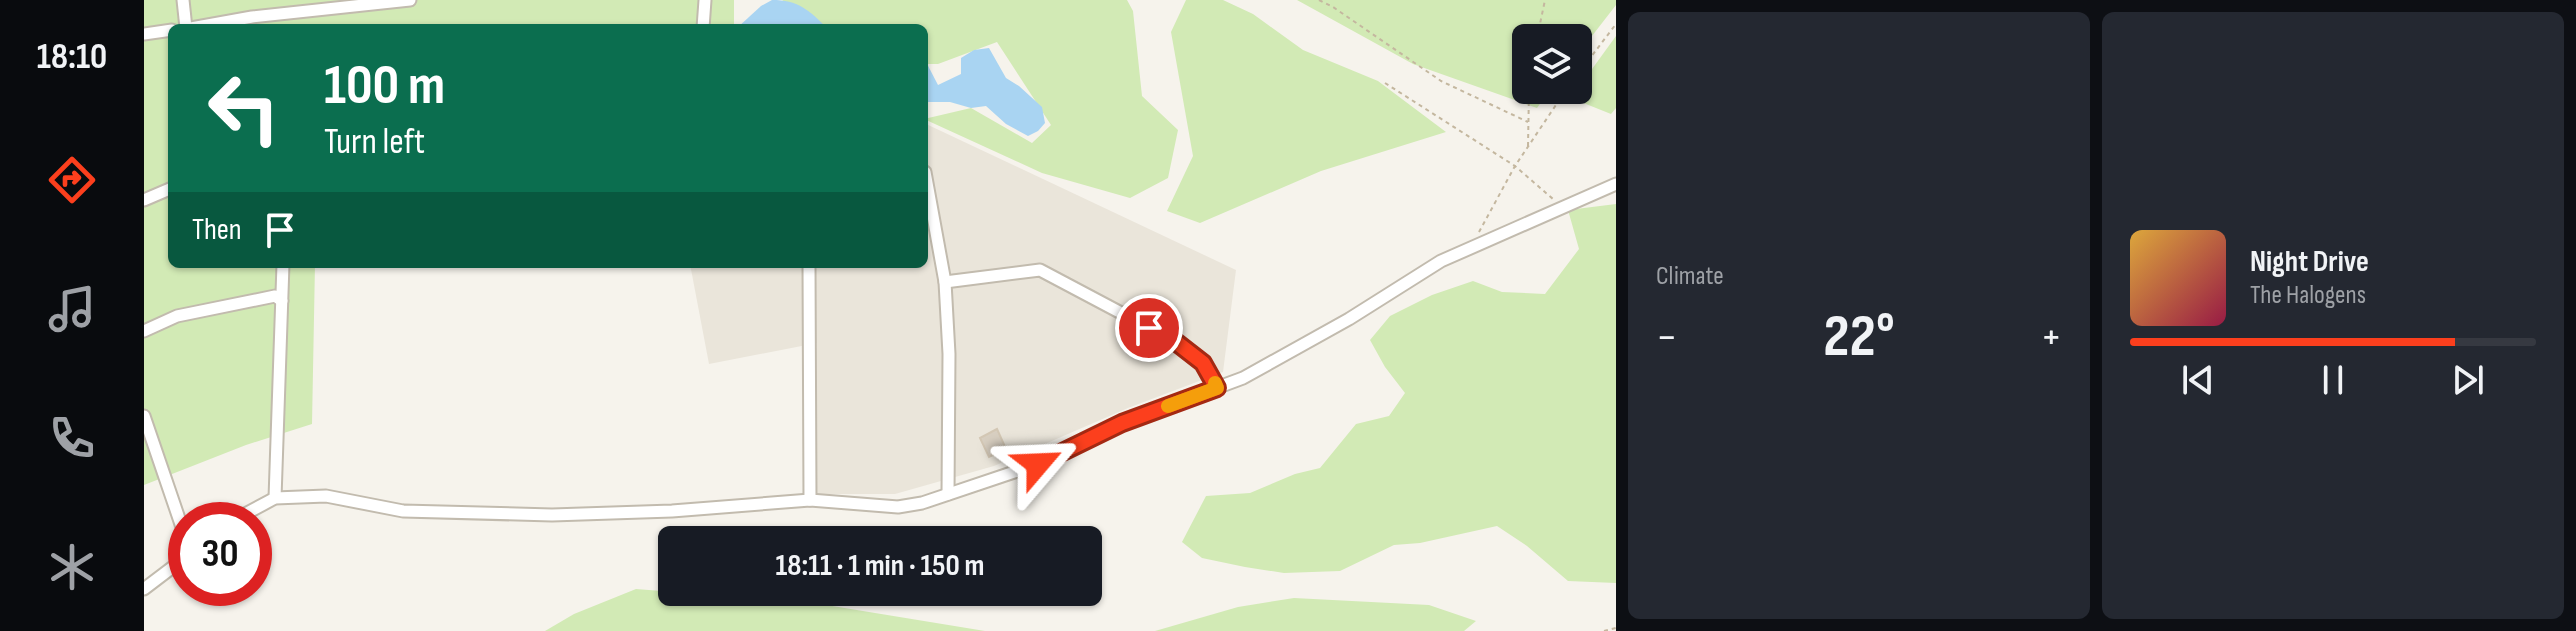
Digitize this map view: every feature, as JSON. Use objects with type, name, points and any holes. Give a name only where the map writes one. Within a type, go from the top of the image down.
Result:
[{"type":"street","points":[[183,0],[187,24]]},
{"type":"street","points":[[211,24],[410,0]]},
{"type":"street","points":[[703,24],[705,0]]},
{"type":"street","points":[[144,34],[168,31]]},
{"type":"street","points":[[268,502],[275,498],[326,496],[403,511],[552,515],[672,511],[810,500],[898,507],[922,503],[1038,464],[1122,423],[1243,378],[1349,319],[1441,261],[1616,184]]},
{"type":"street","points":[[928,188],[945,282],[949,354],[948,494]]},
{"type":"street","points":[[144,200],[168,190]]},
{"type":"street","points":[[275,498],[283,268]]},
{"type":"street","points":[[809,268],[810,500]]},
{"type":"street","points":[[945,282],[1040,270],[1176,342],[1203,363],[1217,388]]},
{"type":"street","points":[[144,331],[177,316],[275,296],[282,301]]},
{"type":"street","points":[[144,416],[173,502]]},
{"type":"street","points":[[144,589],[168,571]]},
{"type":"path","points":[[1319,0],[1441,81],[1528,122]]},
{"type":"path","points":[[1540,24],[1545,0]]},
{"type":"path","points":[[1592,56],[1616,24]]},
{"type":"path","points":[[1385,83],[1515,166],[1563,207]]},
{"type":"path","points":[[1528,147],[1529,104]]},
{"type":"path","points":[[1474,247],[1482,225],[1515,166],[1557,104]]},
{"type":"path","points":[[1604,631],[1616,628]]},
{"type":"shaded area","points":[[928,125],[1236,270],[1223,372],[1128,408],[994,466],[895,494],[816,494],[817,343],[709,364],[691,268],[928,268]]},
{"type":"green space","points":[[144,0],[734,0],[734,24],[168,24],[168,268],[315,268],[312,424],[246,445],[144,485]]},
{"type":"green space","points":[[782,0],[1127,0],[1133,11],[1142,96],[1178,130],[1168,178],[1130,198],[1042,173],[928,121],[928,118],[971,108],[1032,143],[1051,125],[997,42],[938,64],[928,64],[928,24],[816,24]]},
{"type":"green space","points":[[1186,0],[1223,0],[1253,14],[1303,50],[1378,81],[1446,132],[1321,171],[1200,223],[1167,211],[1193,156],[1171,32]]},
{"type":"green space","points":[[1297,0],[1616,0],[1616,5],[1592,36],[1592,24],[1512,24],[1512,99],[1413,64]]},
{"type":"green space","points":[[1616,36],[1616,108],[1611,114],[1586,104],[1592,104],[1592,69]]},
{"type":"green space","points":[[1616,204],[1616,583],[1568,581],[1527,546],[1497,526],[1420,543],[1394,545],[1340,571],[1284,573],[1245,567],[1202,558],[1182,542],[1206,496],[1250,493],[1295,474],[1320,468],[1356,424],[1389,416],[1405,393],[1370,340],[1390,316],[1432,295],[1473,281],[1502,292],[1545,294],[1579,249],[1568,210]]},
{"type":"green space","points":[[636,589],[658,591],[658,606],[832,606],[985,631],[545,631],[574,614]]},
{"type":"green space","points":[[1294,598],[1429,605],[1476,621],[1464,631],[1155,631],[1238,607]]},
{"type":"water","points":[[772,0],[789,2],[802,7],[823,24],[741,24]]},
{"type":"water","points":[[989,48],[1006,78],[1042,107],[1045,123],[1038,131],[1028,136],[1006,124],[986,106],[971,108],[950,102],[928,102],[928,66],[938,85],[961,74],[961,58],[974,50]]},
{"type":"building","points":[[997,429],[1006,449],[989,457],[980,438]]},
{"type":"slow traffic","points":[[1168,406],[1217,388],[1215,383]]},
{"type":"route","points":[[1038,464],[1122,423],[1217,388],[1203,363],[1176,342],[1149,328]]}]
